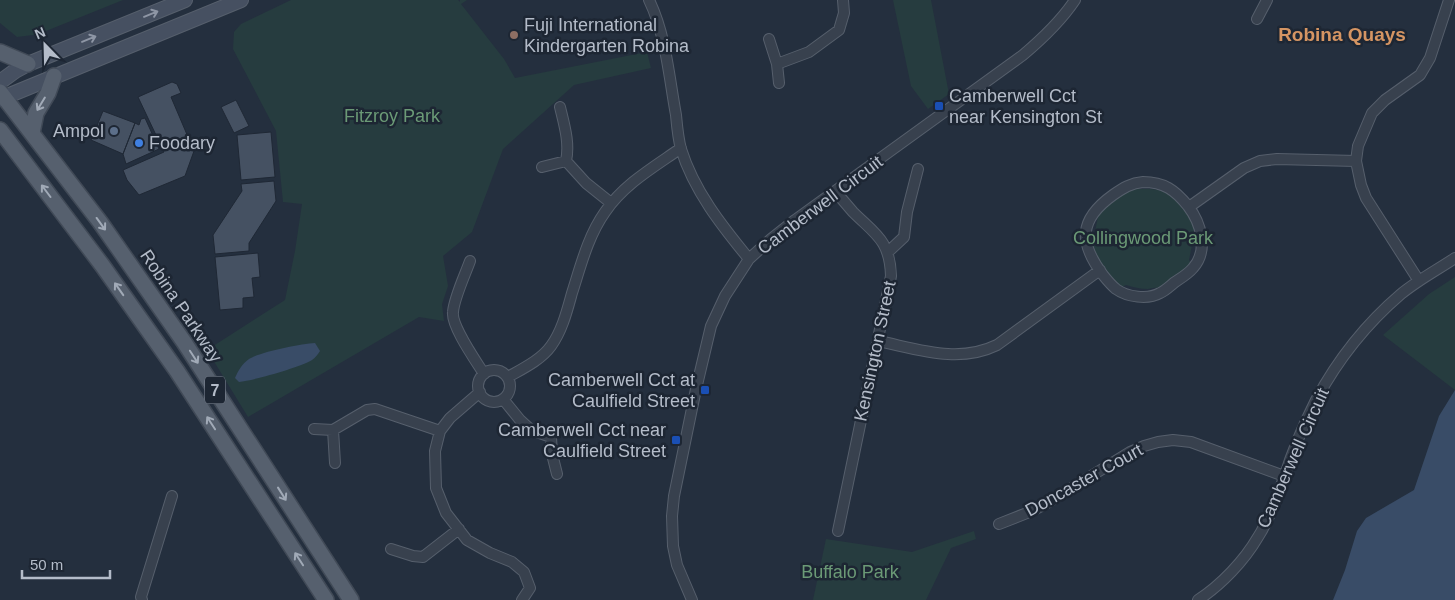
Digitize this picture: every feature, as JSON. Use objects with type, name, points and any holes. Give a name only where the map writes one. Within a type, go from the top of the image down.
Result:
[{"type":"main road","points":[[0,82],[28,64],[184,0]]},
{"type":"main road","points":[[2,96],[241,0]]},
{"type":"main road","points":[[0,52],[28,64]]},
{"type":"main road","points":[[32,133],[36,113],[48,93],[54,76]]},
{"type":"main road","name":"Robina Parkway","points":[[2,96],[100,222],[184,342],[351,600]]},
{"type":"main road","name":"7","points":[[0,130],[102,265],[177,371],[326,600]]},
{"type":"street","points":[[649,0],[666,54],[681,148],[691,174],[716,218],[749,258]]},
{"type":"street","points":[[776,64],[810,52],[838,30],[844,13],[843,0]]},
{"type":"street","name":"Camberwell Circuit","points":[[692,600],[677,565],[673,546],[672,516],[674,496],[711,326],[725,296],[749,258],[771,238],[1023,55],[1041,40],[1075,0]]},
{"type":"street","points":[[1257,19],[1267,0]]},
{"type":"street","points":[[1420,281],[1366,198],[1356,161],[1358,146],[1372,113],[1385,100],[1420,74],[1430,58],[1449,0]]},
{"type":"street","points":[[769,39],[779,83]]},
{"type":"street","points":[[560,107],[567,141],[568,154],[566,161]]},
{"type":"street","points":[[508,378],[539,358],[550,347],[561,328],[586,248],[594,230],[611,203],[642,175],[681,148]]},
{"type":"street","points":[[1188,206],[1244,168],[1260,161],[1277,159],[1356,161]]},
{"type":"street","points":[[566,161],[586,183],[611,203]]},
{"type":"street","points":[[542,167],[566,161]]},
{"type":"street","points":[[888,252],[904,237],[906,212],[918,169]]},
{"type":"street","points":[[1152,182],[1164,184],[1177,193],[1199,224],[1202,243],[1194,268],[1160,294],[1143,297],[1126,294],[1117,290],[1100,270],[1087,248],[1088,224],[1091,216],[1104,202],[1127,186],[1135,183],[1152,182]]},
{"type":"street","name":"Kensington Street","points":[[834,192],[875,232],[883,242],[891,262],[891,276],[838,530]]},
{"type":"street","name":"Camberwell Circuit","points":[[1198,600],[1224,579],[1258,537],[1277,498],[1305,424],[1341,360],[1386,308],[1420,281],[1455,258]]},
{"type":"street","points":[[470,261],[452,313],[459,333],[484,374]]},
{"type":"street","points":[[878,341],[944,354],[958,355],[980,352],[998,345],[1100,270]]},
{"type":"street","points":[[499,371],[508,378],[510,391],[504,399],[492,402],[482,396],[479,383],[484,374],[499,371]]},
{"type":"street","points":[[480,392],[450,418],[440,432],[435,451],[436,488],[446,513],[467,540],[490,553],[512,562],[524,572],[530,588],[522,600]]},
{"type":"street","points":[[504,399],[520,420],[531,430],[551,437],[552,454],[557,474]]},
{"type":"street","points":[[314,429],[333,430],[367,410],[374,409],[440,432]]},
{"type":"street","points":[[333,430],[334,463]]},
{"type":"street","name":"Doncaster Court","points":[[999,524],[1049,502],[1130,452],[1158,442],[1173,440],[1190,442],[1284,476]]},
{"type":"street","points":[[142,600],[141,597],[172,496]]},
{"type":"street","points":[[391,549],[423,557],[459,529]]},
{"type":"green space","points":[[0,0],[123,0],[46,31],[17,37],[0,23]]},
{"type":"green space","name":"Fitzroy Park","points":[[291,0],[458,0],[460,2],[460,0],[467,0],[461,4],[504,59],[515,78],[647,52],[651,68],[574,85],[503,149],[472,232],[443,256],[448,286],[442,304],[444,321],[419,317],[248,417],[207,350],[285,300],[302,204],[283,202],[276,131],[233,49],[234,32],[241,24]]},
{"type":"green space","points":[[893,0],[931,0],[949,94],[928,109],[911,86]]},
{"type":"green space","name":"Collingwood Park","points":[[1136,185],[1138,189],[1164,191],[1167,189],[1185,209],[1198,232],[1194,235],[1189,260],[1192,265],[1162,289],[1142,289],[1126,285],[1120,288],[1102,268],[1090,244],[1093,242],[1098,217],[1097,213],[1104,206]]},
{"type":"green space","points":[[1455,277],[1455,390],[1383,335],[1429,294]]},
{"type":"green space","name":"Buffalo Park","points":[[974,531],[976,539],[951,548],[926,600],[813,600],[826,539],[912,552]]},
{"type":"water","points":[[315,343],[320,351],[313,359],[297,367],[246,381],[239,382],[235,378],[244,363],[254,356]]},
{"type":"water","points":[[1455,390],[1455,600],[1333,600],[1357,531],[1366,518],[1414,490],[1439,416]]},
{"type":"building","points":[[172,82],[177,84],[181,93],[171,97],[194,151],[185,176],[139,195],[127,180],[123,170],[164,152],[138,97]]},
{"type":"building","points":[[236,100],[249,126],[234,133],[221,107]]},
{"type":"building","points":[[103,111],[135,123],[123,154],[91,140]]},
{"type":"building","points":[[145,118],[159,149],[126,164],[123,154],[135,123],[139,125],[141,119]]},
{"type":"building","points":[[271,132],[275,177],[241,180],[237,135]]},
{"type":"building","points":[[274,181],[276,201],[249,243],[249,251],[215,254],[213,235],[242,191],[241,184]]},
{"type":"building","points":[[258,253],[260,277],[252,278],[254,297],[243,298],[243,308],[220,310],[215,257]]},
{"type":"place","name":"Fuji International Kindergarten Robina","points":[[514,35]]},
{"type":"place","name":"Camberwell Cct near Kensington St","points":[[939,106]]},
{"type":"place","name":"Ampol","points":[[114,131]]},
{"type":"place","name":"Foodary","points":[[139,143]]},
{"type":"place","name":"Camberwell Cct at Caulfield Street","points":[[705,390]]},
{"type":"place","name":"Camberwell Cct near Caulfield Street","points":[[676,440]]},
{"type":"district","name":"Robina Quays","points":[[1342,34]]}]
